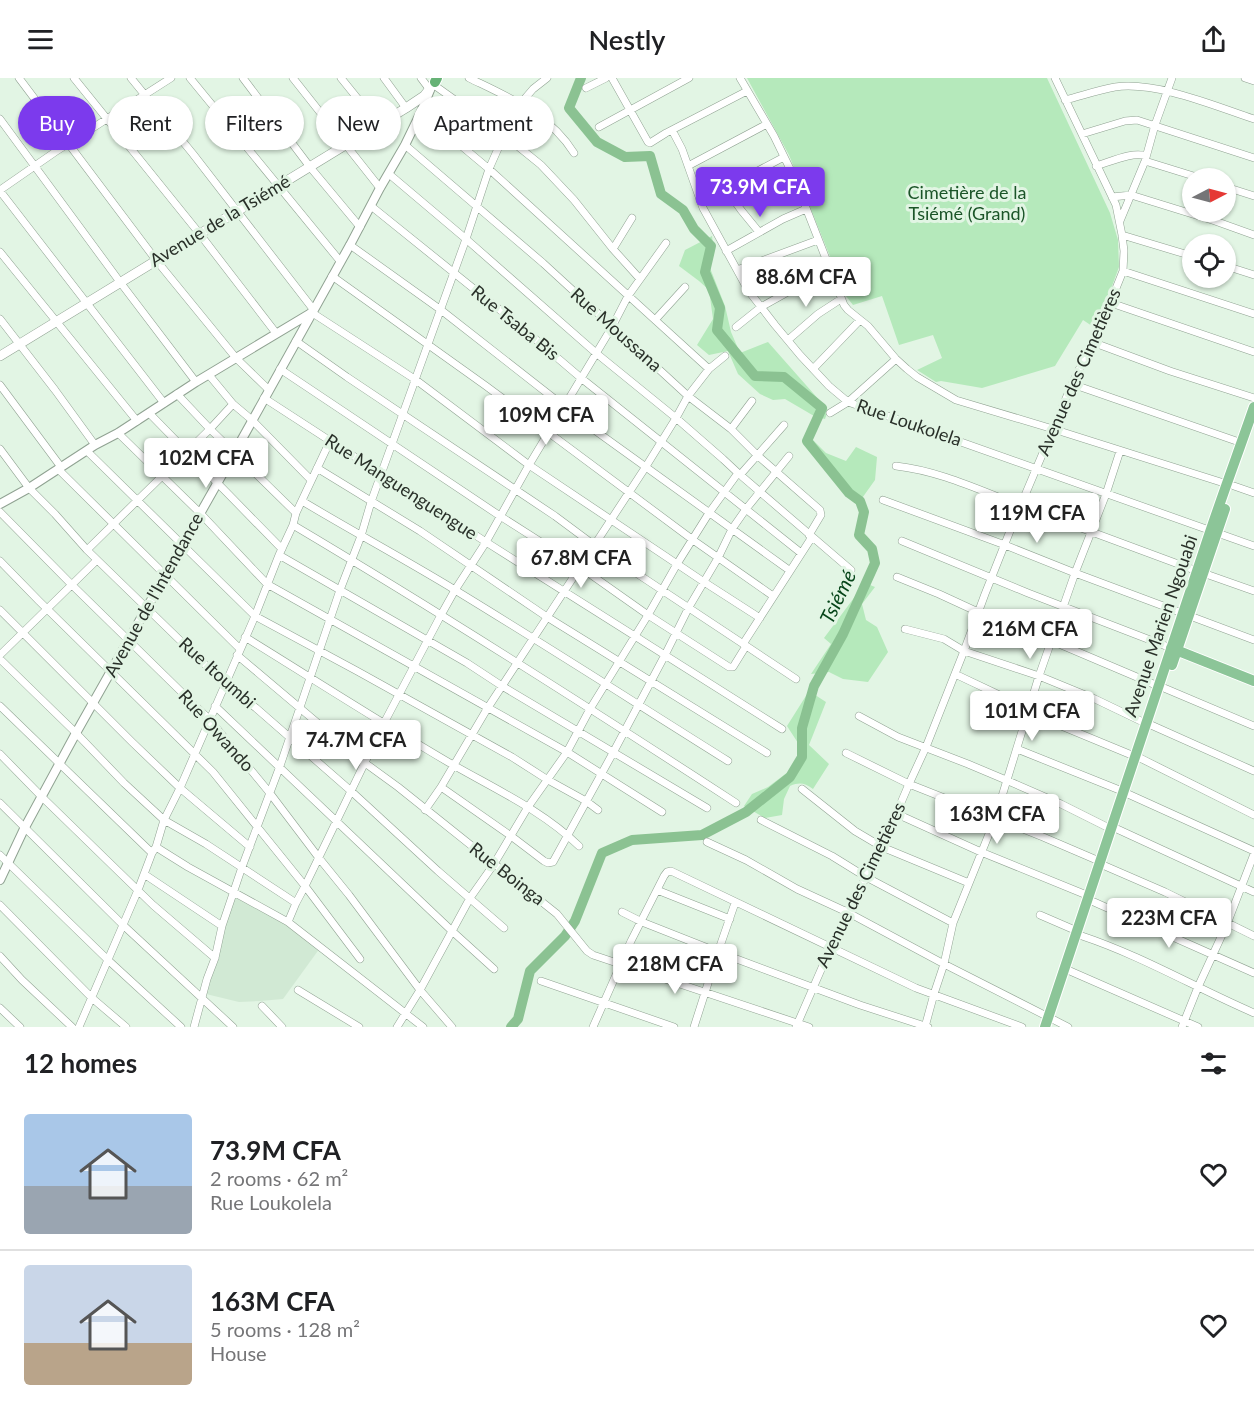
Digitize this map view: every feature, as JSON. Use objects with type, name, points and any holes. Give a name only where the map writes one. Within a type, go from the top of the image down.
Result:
[{"type":"main road","name":"Avenue de la Tsiémé","points":[[401,111],[424,96],[434,83]]},
{"type":"main road","name":"Avenue de la Tsiémé","points":[[0,356],[338,150]]},
{"type":"main road","name":"Avenue Marien Ngouabi","points":[[1050,1023],[1254,407]]},
{"type":"main road","points":[[1230,485],[1254,426]]},
{"type":"main road","points":[[1174,649],[1254,681]]},
{"type":"main road","points":[[1050,1023],[1070,970],[1080,934]]},
{"type":"street","name":"Rue Manguenguengue","points":[[19,78],[33,96]]},
{"type":"street","points":[[74,78],[276,333]]},
{"type":"street","points":[[131,78],[193,154],[312,310],[416,380],[529,465],[760,618]]},
{"type":"street","points":[[96,126],[171,78]]},
{"type":"street","points":[[189,78],[340,261]]},
{"type":"street","points":[[243,78],[310,167],[360,227]]},
{"type":"street","points":[[293,78],[316,107]]},
{"type":"street","points":[[341,78],[356,96]]},
{"type":"street","points":[[384,78],[406,108]]},
{"type":"street","points":[[421,78],[434,83],[452,96]]},
{"type":"street","points":[[469,78],[506,96]]},
{"type":"street","points":[[526,96],[547,78]]},
{"type":"street","points":[[586,88],[606,78]]},
{"type":"street","points":[[612,78],[648,142],[652,142],[747,91]]},
{"type":"street","points":[[599,127],[688,78]]},
{"type":"street","points":[[740,78],[784,157],[841,299],[848,310],[917,377],[956,400],[1254,493]]},
{"type":"street","name":"Avenue des Cimetières","points":[[796,1025],[847,912],[897,814],[926,747],[1036,468],[1072,384],[1111,303],[1123,271],[1122,235],[1112,197],[1055,78]]},
{"type":"street","points":[[1120,222],[1146,158],[1172,78]]},
{"type":"street","points":[[1245,78],[1254,81]]},
{"type":"street","points":[[1065,100],[1115,87],[1147,87],[1167,91],[1254,119]]},
{"type":"street","points":[[0,118],[196,382]]},
{"type":"street","points":[[1082,134],[1132,120],[1155,125],[1254,158]]},
{"type":"street","points":[[688,166],[767,124]]},
{"type":"street","name":"Avenue de l'Intendance","points":[[0,880],[24,829],[76,733],[413,128]]},
{"type":"street","points":[[554,129],[574,153]]},
{"type":"street","name":"Rue Loukolela","points":[[672,130],[703,208],[748,290],[813,369],[848,402],[1254,546]]},
{"type":"street","name":"Rue Moussana","points":[[405,145],[543,263],[688,396],[731,429],[820,510],[821,515],[810,536]]},
{"type":"street","points":[[58,150],[0,191],[164,403]]},
{"type":"street","name":"Rue Manguenguengue","points":[[73,150],[156,260],[267,394],[330,441],[486,543],[782,729]]},
{"type":"street","points":[[350,150],[380,188]]},
{"type":"street","points":[[466,150],[710,369]]},
{"type":"street","points":[[194,1027],[215,958],[222,926],[242,867],[280,766],[371,502],[498,150]]},
{"type":"street","points":[[522,150],[541,165],[574,200],[640,279]]},
{"type":"street","points":[[1096,166],[1142,154],[1146,158],[1182,171]]},
{"type":"street","points":[[701,201],[784,157]]},
{"type":"street","points":[[389,174],[851,570]]},
{"type":"street","points":[[726,189],[759,232]]},
{"type":"street","points":[[1236,190],[1254,196]]},
{"type":"street","points":[[1112,197],[1131,195],[1254,235]]},
{"type":"street","name":"Rue Tsaba Bis","points":[[371,206],[581,378],[801,553]]},
{"type":"street","points":[[726,251],[783,219],[806,209]]},
{"type":"street","points":[[613,249],[632,218]]},
{"type":"street","points":[[1122,235],[1182,253]]},
{"type":"street","points":[[737,270],[818,240]]},
{"type":"street","points":[[288,922],[384,723],[441,615],[486,543],[628,296],[666,243]]},
{"type":"street","points":[[350,245],[441,310],[645,468],[789,570]]},
{"type":"street","points":[[0,252],[137,421]]},
{"type":"street","points":[[736,327],[761,308],[829,269]]},
{"type":"street","points":[[1236,270],[1254,276]]},
{"type":"street","points":[[1123,271],[1254,314]]},
{"type":"street","points":[[332,276],[773,596]]},
{"type":"street","points":[[655,320],[685,287]]},
{"type":"street","points":[[788,340],[818,314],[841,299]]},
{"type":"street","points":[[1111,303],[1254,352]]},
{"type":"street","points":[[0,504],[118,433],[312,310]]},
{"type":"street","points":[[0,319],[55,390],[91,448],[137,501],[255,616],[512,757],[598,810]]},
{"type":"street","points":[[813,369],[860,321]]},
{"type":"street","points":[[296,341],[516,489],[662,591],[796,679]]},
{"type":"street","points":[[1092,342],[1170,371],[1254,398]]},
{"type":"street","points":[[425,810],[487,709],[645,468],[688,396],[710,369],[725,356]]},
{"type":"street","points":[[830,413],[848,402],[896,359]]},
{"type":"street","points":[[280,369],[731,668],[810,536]]},
{"type":"street","points":[[209,375],[233,404],[311,480]]},
{"type":"street","points":[[1072,384],[1242,443]]},
{"type":"street","name":"Rue Boinga","points":[[0,385],[60,468],[113,524],[165,573],[239,652],[365,763],[557,914],[587,951],[796,1025],[809,1027]]},
{"type":"street","points":[[177,394],[296,513]]},
{"type":"street","points":[[731,429],[752,401]]},
{"type":"street","points":[[87,550],[233,404]]},
{"type":"street","points":[[149,413],[217,482],[280,552],[707,808]]},
{"type":"street","points":[[397,1027],[470,898],[494,864],[528,807],[567,752],[590,709],[709,513],[724,491],[784,425]]},
{"type":"street","points":[[118,433],[200,513],[267,584],[567,752],[662,812]]},
{"type":"street","points":[[79,1027],[138,890],[164,820],[255,616],[296,513],[330,441]]},
{"type":"street","name":"Rue Itoumbi","points":[[0,449],[29,488],[87,550],[225,685],[256,708],[504,928]]},
{"type":"street","points":[[622,912],[718,952],[926,1027],[953,924],[995,819],[1039,676],[1120,451]]},
{"type":"street","points":[[441,787],[544,861],[553,862],[732,529],[746,508],[789,456]]},
{"type":"street","points":[[896,466],[933,473],[1254,591]]},
{"type":"street","points":[[316,468],[420,531],[548,617],[767,753]]},
{"type":"street","points":[[883,500],[1254,640]]},
{"type":"street","points":[[302,501],[455,590],[728,761]]},
{"type":"street","name":"Rue Owando","points":[[0,512],[209,719],[269,792],[420,990],[452,1027]]},
{"type":"street","points":[[293,525],[625,730],[736,803]]},
{"type":"street","points":[[902,541],[1174,649]]},
{"type":"street","points":[[97,560],[0,657],[124,783],[164,820],[206,844],[296,903]]},
{"type":"street","points":[[0,561],[213,772],[305,886],[360,959]]},
{"type":"street","points":[[897,577],[1254,726]]},
{"type":"street","points":[[0,609],[180,788],[250,847]]},
{"type":"street","points":[[905,628],[944,639],[964,651],[1039,676],[1254,771]]},
{"type":"street","points":[[245,637],[384,723],[528,807],[579,846]]},
{"type":"street","points":[[955,674],[1029,709],[1042,718],[1137,757],[1254,815]]},
{"type":"street","points":[[0,706],[154,850],[288,922],[423,1027]]},
{"type":"street","points":[[214,706],[494,969]]},
{"type":"street","points":[[859,716],[898,737],[1006,780],[1254,892]]},
{"type":"street","points":[[1017,749],[1125,792],[1254,852],[1227,924],[1184,1024]]},
{"type":"street","points":[[846,753],[909,784],[1102,863],[1254,936]]},
{"type":"street","points":[[0,754],[42,798],[138,890],[215,958]]},
{"type":"street","points":[[802,789],[855,831],[882,847],[969,883]]},
{"type":"street","points":[[0,803],[123,925],[233,1027]]},
{"type":"street","points":[[897,814],[1254,973]]},
{"type":"street","points":[[761,820],[832,856],[953,924]]},
{"type":"street","points":[[707,842],[847,912],[1050,1023],[1068,1027]]},
{"type":"street","points":[[0,855],[181,1027]]},
{"type":"street","points":[[593,1027],[664,876],[671,871],[916,988],[1022,1027]]},
{"type":"street","points":[[144,874],[222,926]]},
{"type":"street","points":[[657,890],[730,919]]},
{"type":"street","points":[[694,1027],[735,903]]},
{"type":"street","points":[[0,905],[92,998],[126,1027]]},
{"type":"street","points":[[1040,915],[1254,1012]]},
{"type":"street","points":[[0,956],[72,1027]]},
{"type":"street","points":[[1070,970],[1184,1024],[1198,1027]]},
{"type":"street","points":[[541,981],[674,1027]]},
{"type":"street","points":[[298,990],[359,1027]]},
{"type":"street","points":[[262,1006],[282,1027]]},
{"type":"street","points":[[0,1008],[20,1027]]},
{"type":"shaded area","points":[[235,896],[287,924],[320,948],[283,999],[239,1002],[206,994]]},
{"type":"green space","name":"Cimetière de la Tsiémé (Grand)","points":[[747,78],[1047,78],[1110,213],[1118,240],[1119,267],[1095,328],[1083,320],[1055,366],[982,388],[936,382],[917,370],[942,358],[933,335],[899,345],[882,296],[853,305],[846,296],[789,155]]},
{"type":"green space","points":[[712,236],[714,253],[710,268],[740,353],[768,342],[828,410],[825,419],[814,416],[785,399],[773,400],[760,394],[738,374],[728,351],[709,355],[697,345],[713,319],[709,290],[679,266],[685,250]]},
{"type":"green space","points":[[812,439],[826,453],[846,461],[856,447],[877,457],[875,480],[860,501],[809,449]]},
{"type":"green space","points":[[865,583],[875,587],[862,604],[866,620],[877,627],[888,652],[868,682],[843,679],[829,672],[811,674],[831,644],[824,638]]},
{"type":"green space","points":[[809,691],[826,702],[809,745],[829,764],[813,789],[802,784],[790,786],[784,799],[782,815],[765,818],[744,806],[752,794],[768,787],[788,772],[797,758],[798,743],[787,726]]},
{"type":"waterway","name":"Tsiémé","points":[[511,1027],[518,1019],[530,971],[565,936],[575,921],[602,853],[632,840],[702,835],[746,812],[790,777],[802,757],[802,728],[814,686],[843,634],[875,563],[872,549],[859,535],[864,512],[860,501],[849,493],[807,441],[822,408],[784,377],[755,376],[717,330],[720,308],[705,272],[711,246],[694,229],[683,210],[661,194],[650,156],[625,157],[597,142],[569,108],[581,78]]}]
